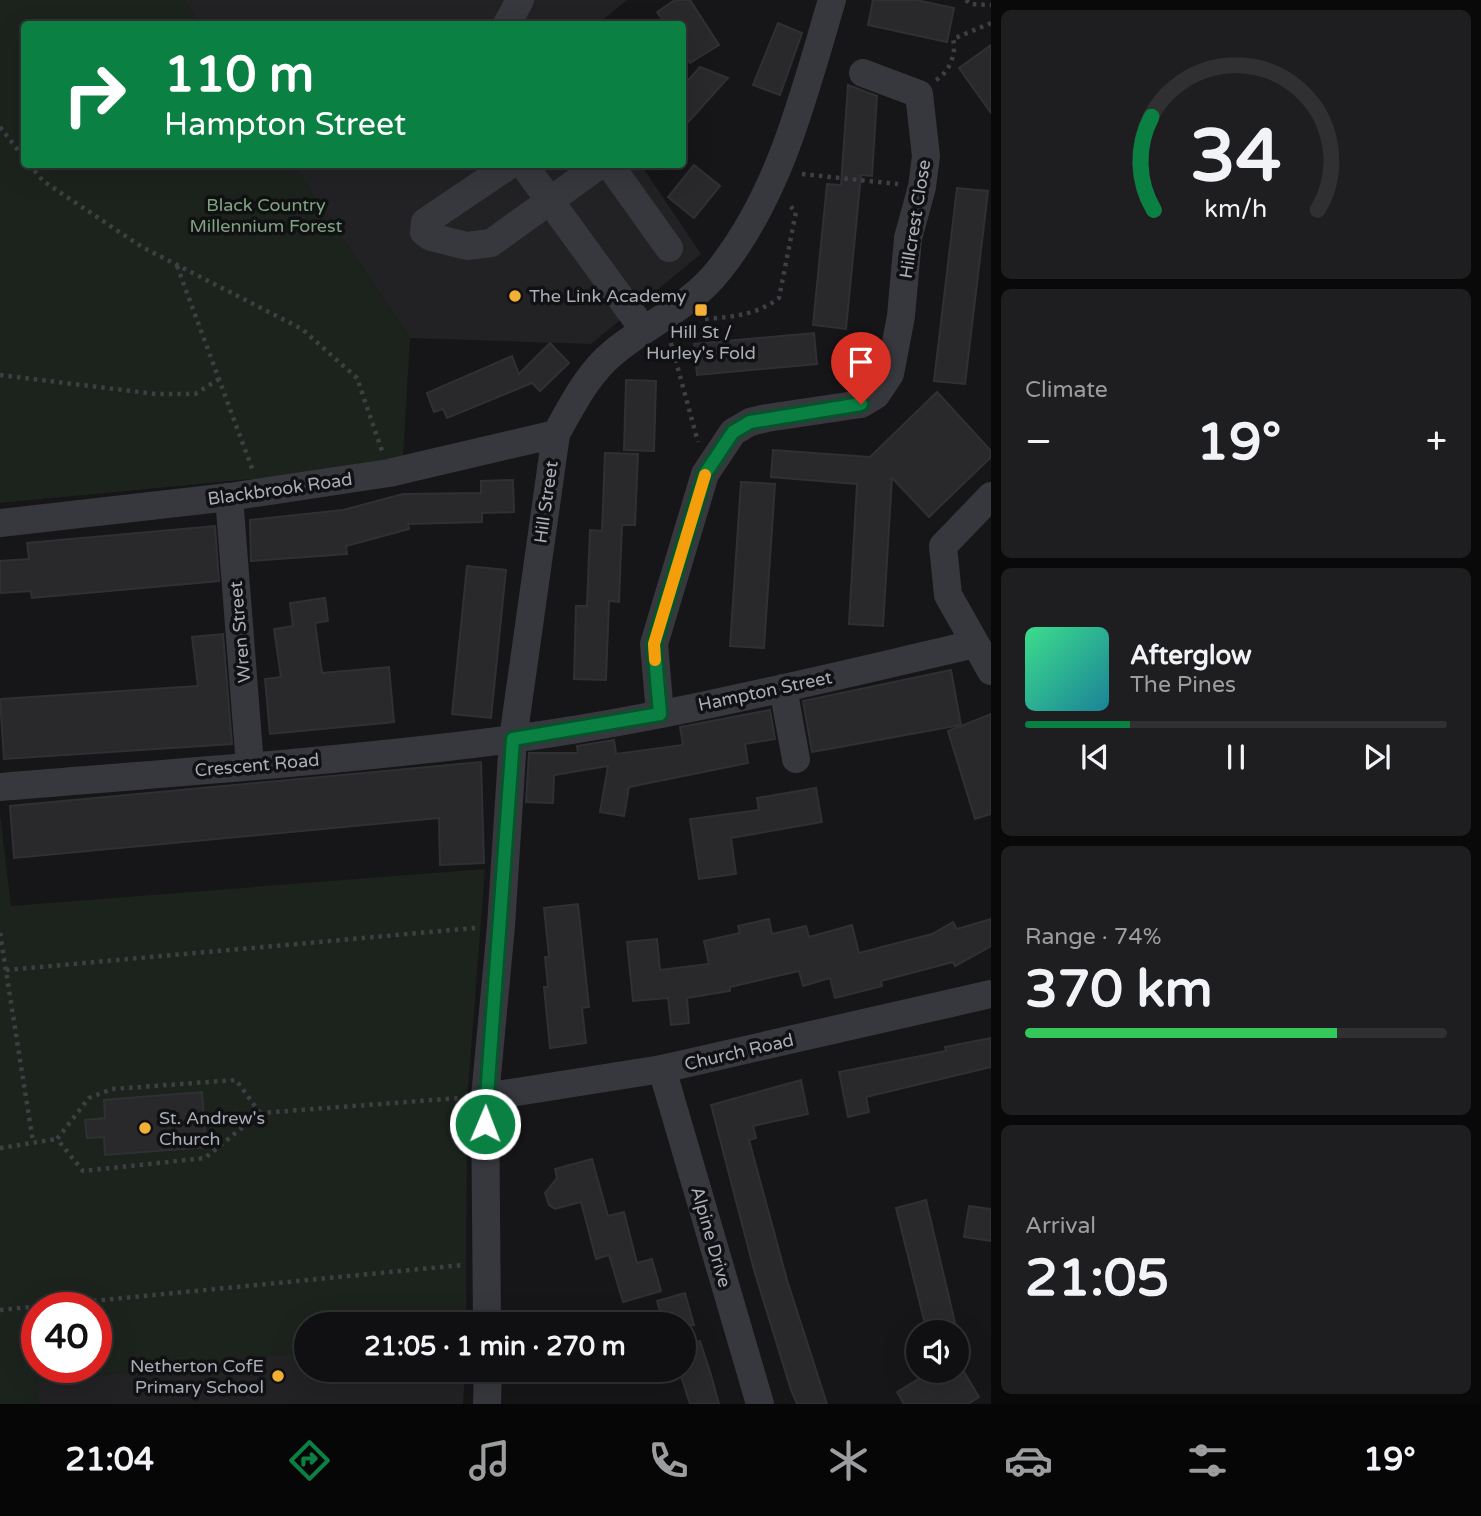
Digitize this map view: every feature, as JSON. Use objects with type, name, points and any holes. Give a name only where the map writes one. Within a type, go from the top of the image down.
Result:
[{"type":"street","points":[[509,21],[520,0]]},
{"type":"street","name":"Hill Street","points":[[487,1312],[485,1097],[501,926],[513,739],[556,434],[578,393],[612,354],[691,298],[719,271],[763,205],[832,0]]},
{"type":"street","points":[[863,73],[919,94]]},
{"type":"street","name":"Hillcrest Close","points":[[660,714],[654,644],[705,474],[733,432],[750,422],[861,404],[876,395],[890,374],[901,316],[908,237],[922,187],[926,156],[919,94]]},
{"type":"street","points":[[505,168],[425,222],[424,232],[431,237],[467,246],[491,243],[595,168]]},
{"type":"street","points":[[526,168],[651,324]]},
{"type":"street","points":[[612,168],[669,248]]},
{"type":"street","name":"Blackbrook Road","points":[[0,523],[229,497],[389,472],[556,434]]},
{"type":"street","points":[[991,496],[943,546],[948,595],[991,671]]},
{"type":"street","name":"Wren Street","points":[[229,497],[250,766]]},
{"type":"street","name":"Hampton Street","points":[[513,739],[660,714],[975,644]]},
{"type":"street","points":[[783,688],[796,759]]},
{"type":"street","name":"Crescent Road","points":[[0,787],[250,766],[513,739]]},
{"type":"street","name":"Church Road","points":[[485,1097],[662,1069],[991,994]]},
{"type":"street","name":"Alpine Drive","points":[[662,1069],[760,1404]]},
{"type":"street","points":[[487,1404],[488,1382]]},
{"type":"path","points":[[966,0],[970,4],[991,5]]},
{"type":"path","points":[[919,94],[946,74],[956,48],[953,40],[991,23]]},
{"type":"path","points":[[0,127],[21,154]]},
{"type":"path","points":[[32,168],[43,181],[142,247],[302,329],[357,378],[389,472]]},
{"type":"path","points":[[774,178],[922,187]]},
{"type":"path","points":[[701,319],[741,316],[766,308],[779,298],[796,212],[774,178]]},
{"type":"path","points":[[177,265],[261,492]]},
{"type":"path","points":[[651,324],[669,334],[705,474]]},
{"type":"path","points":[[0,375],[156,394],[195,394],[219,379]]},
{"type":"path","points":[[6,970],[501,926]]},
{"type":"path","points":[[0,933],[33,1142]]},
{"type":"path","points":[[0,1148],[57,1139],[89,1098],[112,1090],[236,1080],[260,1113]]},
{"type":"path","points":[[57,1139],[83,1171],[205,1158],[260,1113],[485,1097]]},
{"type":"path","points":[[0,1310],[485,1263]]},
{"type":"shaded area","points":[[184,0],[627,0],[602,21],[198,21]]},
{"type":"shaded area","name":"The Link Academy","points":[[295,168],[643,168],[701,254],[591,344],[410,338]]},
{"type":"shaded area","name":"Netherton CofE Primary School","points":[[294,1353],[294,1382],[464,1382],[463,1404],[39,1404],[38,1383],[112,1383],[112,1374]]},
{"type":"green space","name":"Black Country Millennium Forest","points":[[0,0],[184,0],[198,21],[21,21],[21,168],[295,168],[410,338],[403,457],[283,476],[0,503]]},
{"type":"green space","points":[[0,814],[11,906],[485,869],[467,1101],[466,1312],[294,1312],[294,1353],[112,1374],[112,1292],[21,1292],[21,1383],[39,1383],[39,1404],[0,1404]]},
{"type":"building","points":[[675,0],[690,0],[719,45],[690,63],[686,57],[686,21],[664,21],[657,12]]},
{"type":"building","points":[[873,0],[916,0],[954,8],[947,42],[868,25]]},
{"type":"building","points":[[778,23],[802,33],[780,95],[753,85]]},
{"type":"building","points":[[991,45],[991,113],[959,68]]},
{"type":"building","points":[[700,67],[728,78],[686,125],[686,83]]},
{"type":"building","points":[[848,85],[877,96],[872,176],[861,175],[846,329],[813,325],[827,184],[841,185]]},
{"type":"building","points":[[694,165],[720,186],[694,218],[668,197]]},
{"type":"building","points":[[957,188],[988,191],[965,384],[934,381]]},
{"type":"building","points":[[814,333],[817,364],[697,375],[694,344]]},
{"type":"building","points":[[550,343],[569,363],[540,391],[532,383],[447,418],[443,409],[434,412],[427,393],[512,356],[519,374]]},
{"type":"building","points":[[626,380],[656,381],[654,451],[624,450]]},
{"type":"building","points":[[937,392],[991,451],[991,457],[929,517],[892,478],[883,626],[849,624],[857,484],[771,477],[773,450],[870,457]]},
{"type":"building","points":[[605,453],[638,454],[635,525],[622,525],[619,602],[609,601],[606,680],[574,679],[576,606],[587,606],[590,530],[602,531]]},
{"type":"building","points":[[513,480],[514,512],[482,513],[482,522],[408,524],[409,529],[346,546],[347,554],[251,561],[250,520],[343,510],[403,494],[481,493],[481,481]]},
{"type":"building","points":[[741,482],[775,484],[764,648],[730,646]]},
{"type":"building","points":[[215,526],[219,581],[32,598],[31,591],[0,593],[0,561],[29,559],[27,543]]},
{"type":"building","points":[[467,566],[506,570],[491,718],[452,714]]},
{"type":"building","points":[[325,598],[328,621],[315,623],[322,673],[389,667],[394,722],[270,734],[265,679],[281,677],[274,629],[293,626],[290,603]]},
{"type":"building","points":[[223,634],[232,744],[4,759],[0,699],[198,686],[192,637]]},
{"type":"building","points":[[951,670],[961,725],[812,752],[803,701]]},
{"type":"building","points":[[770,710],[775,739],[745,744],[748,763],[629,787],[624,816],[600,812],[608,766],[554,775],[553,803],[526,802],[529,753],[578,753],[577,746],[614,740],[616,754],[683,745],[680,727]]},
{"type":"building","points":[[991,714],[991,814],[975,819],[948,731]]},
{"type":"building","points":[[481,762],[484,863],[440,865],[439,818],[14,858],[10,806]]},
{"type":"building","points":[[816,788],[822,822],[731,838],[736,874],[699,879],[690,819],[759,810],[757,798]]},
{"type":"building","points":[[578,904],[589,1007],[582,1008],[586,1043],[550,1048],[544,987],[548,987],[545,957],[549,957],[544,908]]},
{"type":"building","points":[[769,919],[772,934],[806,926],[809,937],[852,925],[859,953],[932,934],[953,922],[957,929],[991,919],[991,946],[955,966],[953,962],[881,981],[882,986],[835,998],[830,978],[803,986],[799,971],[730,987],[730,991],[687,998],[689,1023],[671,1025],[668,998],[633,1001],[627,942],[657,939],[660,970],[709,964],[704,941],[740,933],[738,926]]},
{"type":"building","points":[[991,1038],[991,1067],[866,1097],[869,1112],[848,1117],[839,1072],[946,1051],[945,1047]]},
{"type":"building","points":[[801,1080],[808,1114],[753,1126],[756,1138],[749,1140],[787,1280],[827,1404],[797,1404],[791,1390],[754,1270],[711,1105]]},
{"type":"building","name":"St. Andrew's Church","points":[[202,1092],[206,1147],[105,1155],[104,1137],[87,1138],[85,1120],[105,1118],[104,1100]]},
{"type":"building","points":[[592,1159],[608,1216],[624,1212],[637,1263],[652,1259],[661,1291],[623,1302],[609,1255],[596,1259],[581,1202],[555,1209],[549,1205],[545,1193],[557,1178],[555,1169]]},
{"type":"building","points":[[926,1200],[954,1320],[924,1320],[896,1208]]},
{"type":"building","points":[[969,1206],[991,1209],[991,1241],[964,1237]]},
{"type":"building","points":[[685,1293],[690,1312],[660,1312],[657,1301]]},
{"type":"building","points":[[700,1341],[719,1404],[690,1404],[683,1382],[696,1382],[696,1342]]},
{"type":"building","points":[[969,1380],[979,1397],[968,1404],[904,1404],[897,1392],[912,1383],[969,1383]]},
{"type":"slow traffic","points":[[655,660],[654,644],[705,475]]},
{"type":"place","name":"The Link Academy","points":[[515,296]]},
{"type":"place","name":"Hill St / Hurley's Fold","points":[[701,310]]},
{"type":"place","name":"St. Andrew's Church","points":[[145,1128]]},
{"type":"place","name":"Netherton CofE Primary School","points":[[278,1376]]},
{"type":"route","points":[[485,1124],[513,739],[660,714],[654,644],[683,555],[705,474],[733,432],[750,422],[861,404]]}]
